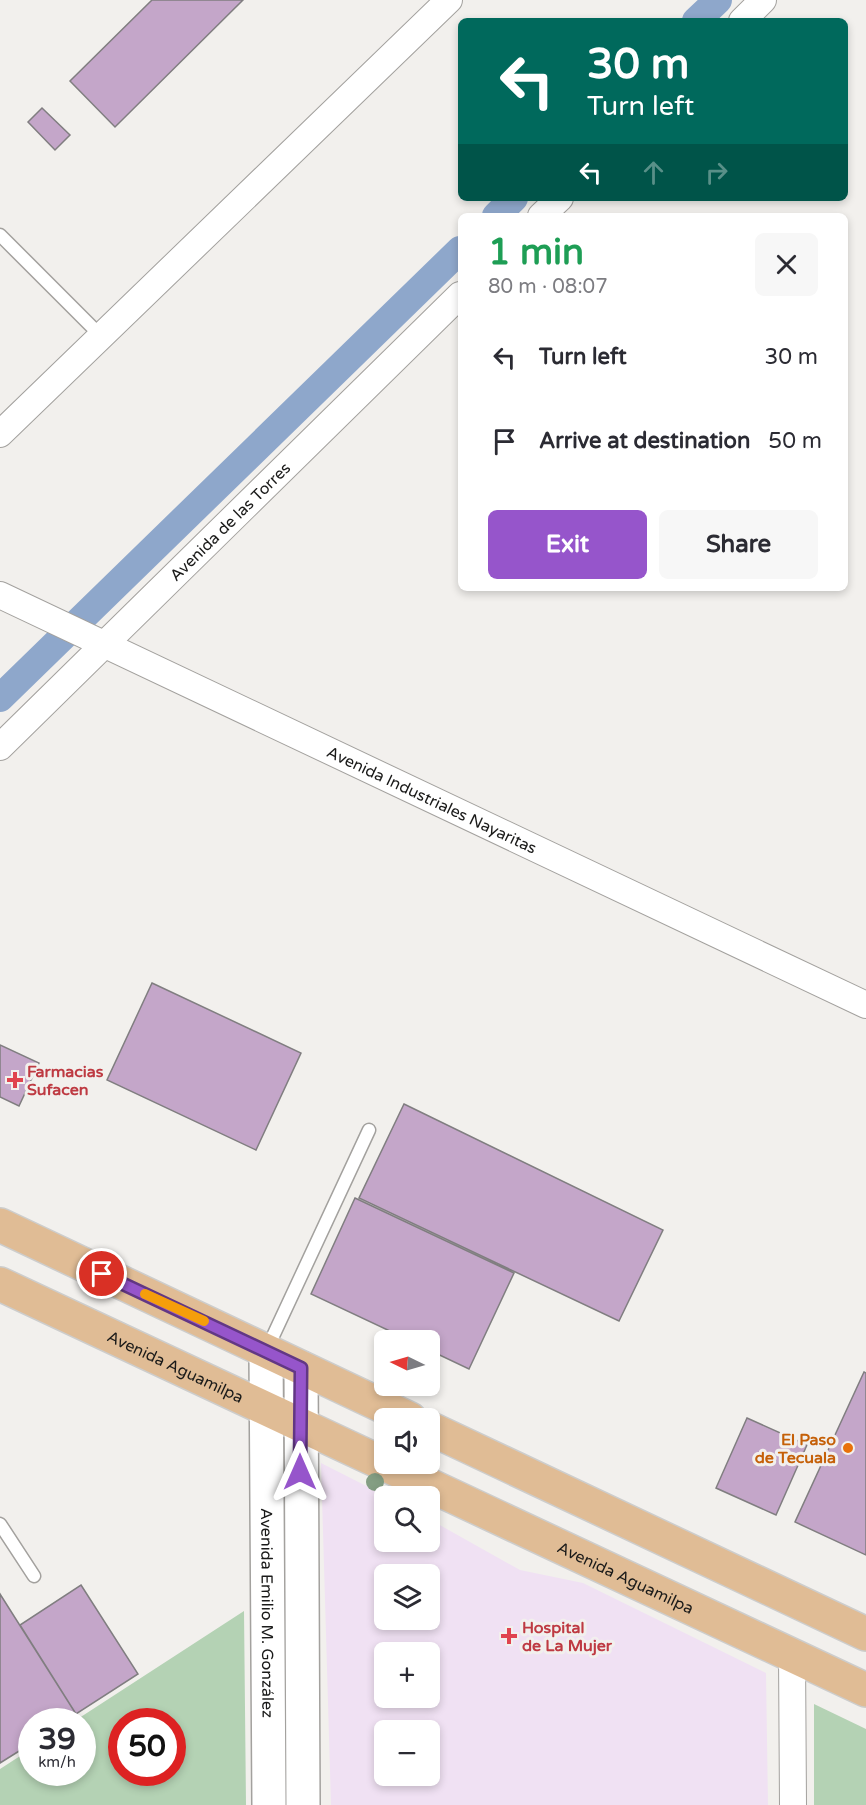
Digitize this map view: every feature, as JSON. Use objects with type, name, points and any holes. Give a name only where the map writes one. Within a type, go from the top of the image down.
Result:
[{"type":"main road","points":[[0,1225],[386,1408]]},
{"type":"main road","name":"Avenida Aguamilpa","points":[[0,1284],[374,1459]]},
{"type":"main road","name":"Avenida Emilio M. González","points":[[266,1351],[269,1805]]},
{"type":"main road","name":"Avenida Emilio M. González","points":[[301,1368],[303,1805]]},
{"type":"main road","points":[[440,1433],[866,1634]]},
{"type":"main road","name":"Avenida Aguamilpa","points":[[405,1474],[866,1690]]},
{"type":"main road","points":[[268,1660],[302,1661]]},
{"type":"street","points":[[0,434],[449,0]]},
{"type":"street","points":[[745,18],[763,0]]},
{"type":"street","points":[[544,213],[557,201]]},
{"type":"street","name":"Avenida de las Torres","points":[[0,747],[94,640],[458,297]]},
{"type":"street","name":"Avenida Industriales Nayaritas","points":[[10,600],[866,1005]]},
{"type":"street","points":[[792,1655],[793,1805]]},
{"type":"lane","points":[[0,235],[101,336]]},
{"type":"lane","points":[[266,1351],[369,1130]]},
{"type":"lane","points":[[0,1524],[34,1576]]},
{"type":"shaded area","name":"Hospital de La Mujer","points":[[321,1463],[374,1490],[374,1552],[440,1552],[440,1525],[520,1570],[583,1583],[766,1673],[768,1805],[331,1805]]},
{"type":"green space","points":[[244,1611],[246,1805],[0,1805],[0,1769],[18,1757],[18,1786],[96,1786],[95,1708]]},
{"type":"green space","points":[[814,1704],[866,1729],[866,1805],[814,1805]]},
{"type":"building","points":[[152,0],[243,0],[115,127],[70,81]]},
{"type":"building","points":[[42,108],[70,135],[55,150],[28,122]]},
{"type":"building","points":[[152,983],[301,1053],[256,1150],[107,1080]]},
{"type":"building","name":"Farmacias Sufacen","points":[[0,1045],[39,1063],[19,1106],[0,1097]]},
{"type":"building","points":[[404,1104],[663,1230],[619,1321],[359,1198]]},
{"type":"building","points":[[355,1198],[514,1273],[469,1369],[440,1355],[440,1330],[388,1330],[311,1294]]},
{"type":"building","name":"El Paso de Tecuala","points":[[864,1372],[866,1373],[866,1555],[795,1522]]},
{"type":"building","points":[[747,1418],[807,1445],[776,1515],[716,1488]]},
{"type":"building","points":[[81,1585],[138,1674],[85,1708],[72,1708],[20,1625]]},
{"type":"building","points":[[0,1594],[72,1708],[18,1708],[18,1752],[0,1763]]},
{"type":"waterway","points":[[699,18],[718,0]]},
{"type":"waterway","points":[[499,213],[511,201]]},
{"type":"waterway","points":[[0,698],[458,252]]},
{"type":"slow traffic","points":[[145,1294],[204,1321]]},
{"type":"place","name":"Farmacias Sufacen","points":[[15,1080]]},
{"type":"place","name":"El Paso de Tecuala","points":[[848,1448]]},
{"type":"place","name":"Hospital de La Mujer","points":[[509,1636]]},
{"type":"route","points":[[102,1274],[301,1368],[300,1472]]}]
